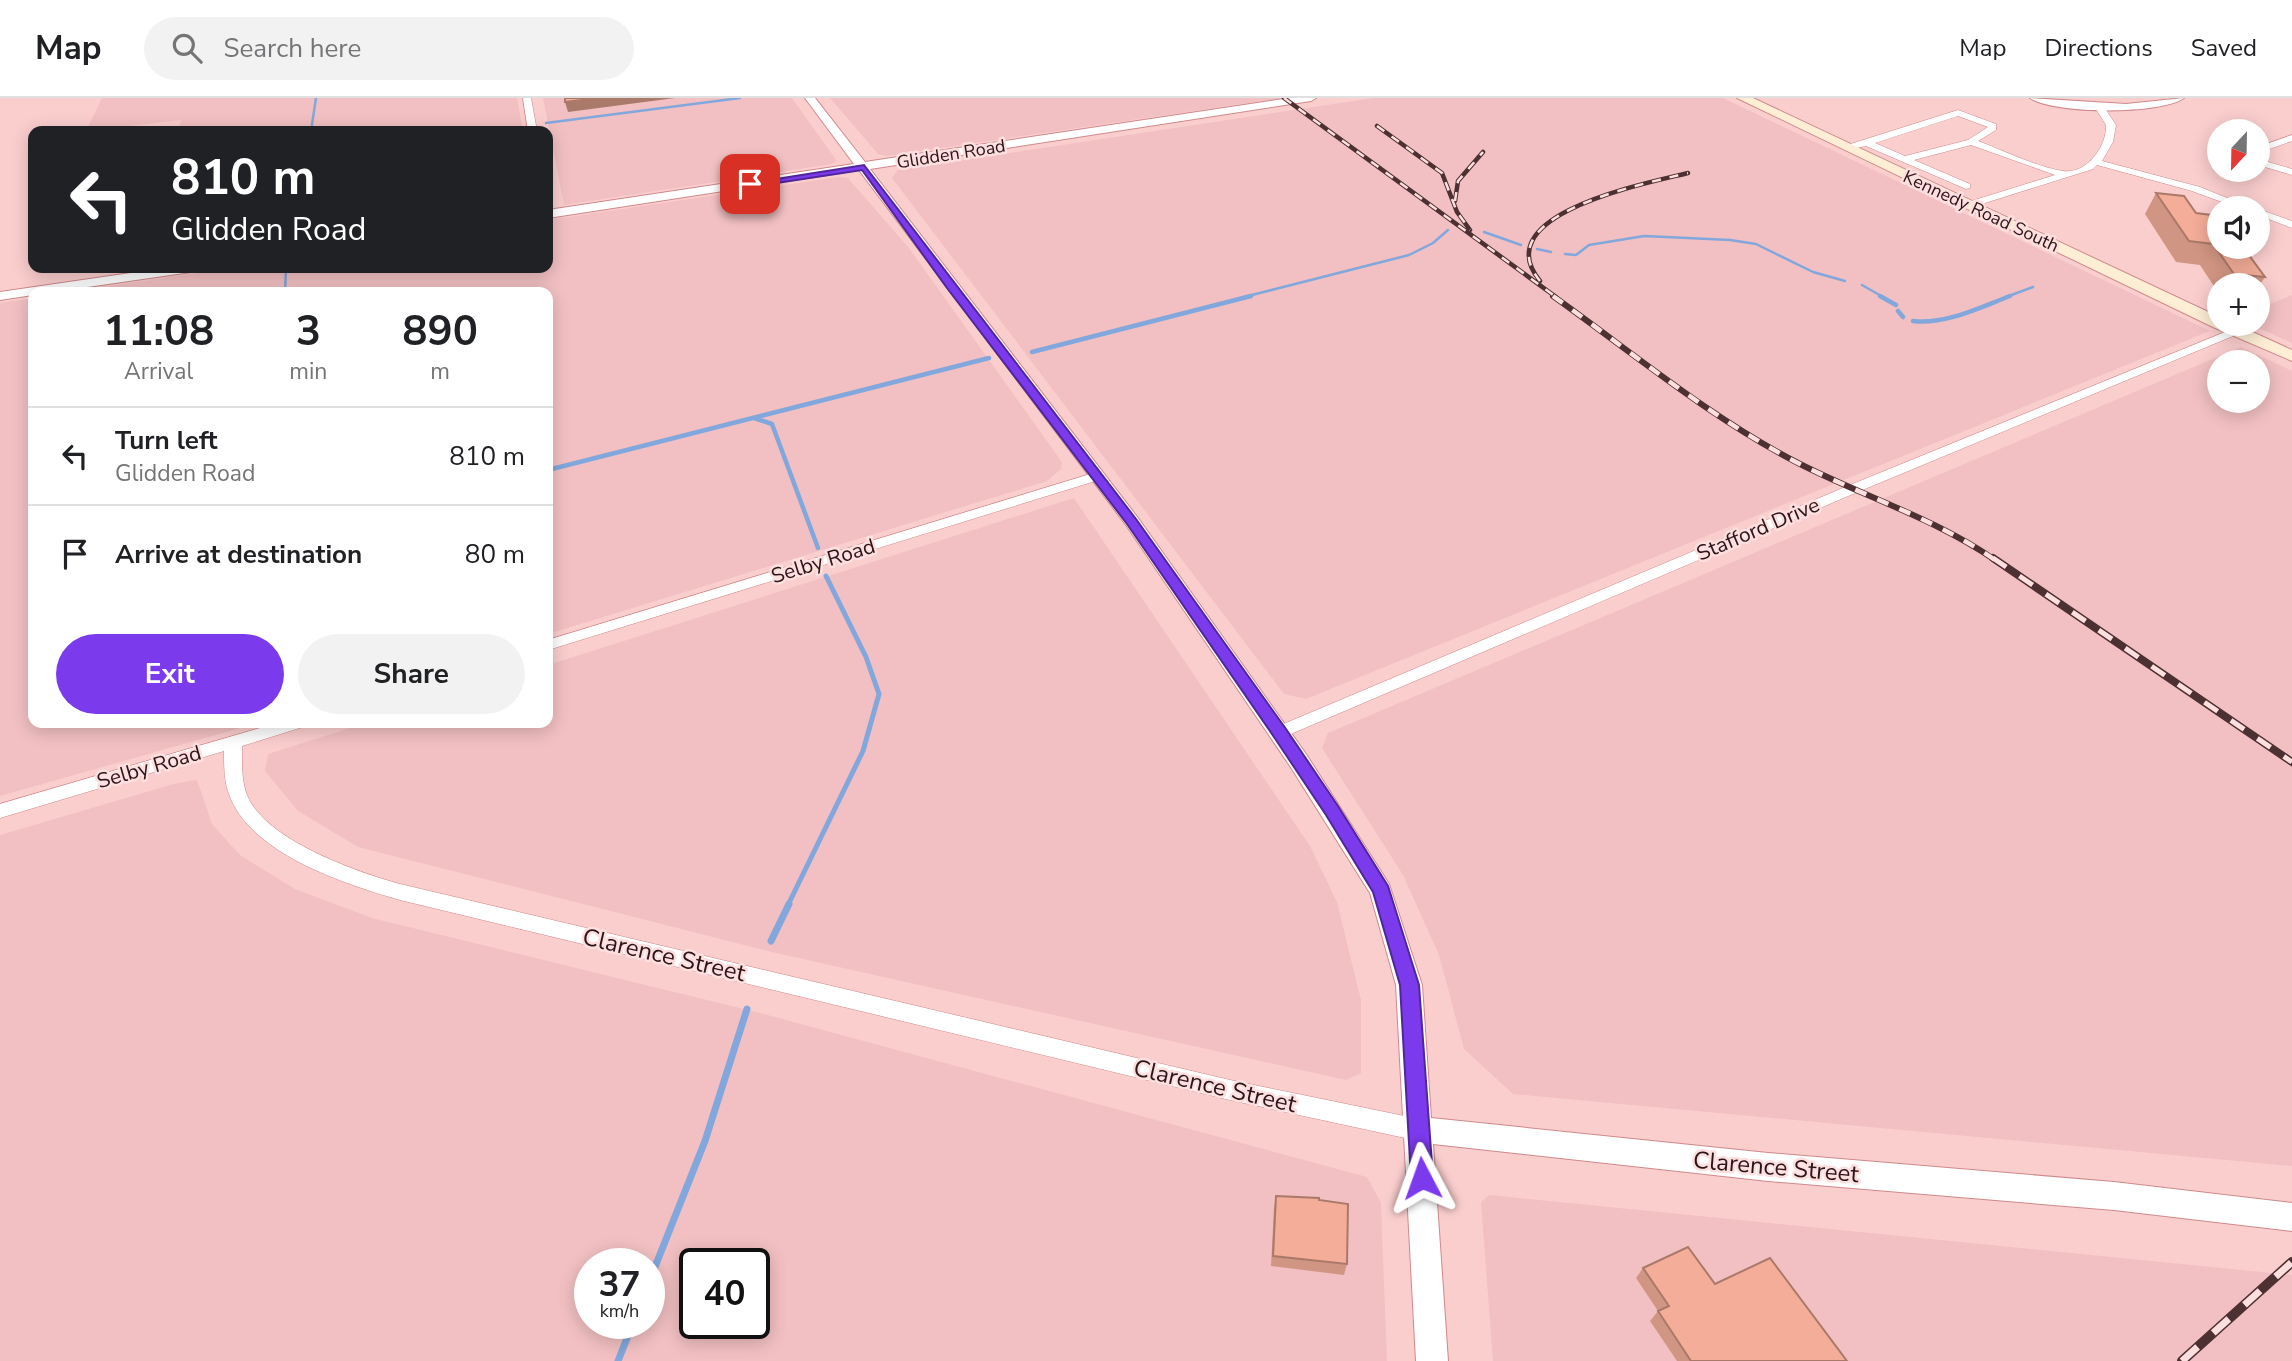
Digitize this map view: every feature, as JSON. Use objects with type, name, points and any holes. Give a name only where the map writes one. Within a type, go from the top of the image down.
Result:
[{"type":"main road","name":"Kennedy Road South","points":[[1743,98],[2207,317]]},
{"type":"main road","name":"Kennedy Road South","points":[[2250,336],[2292,356]]},
{"type":"street","points":[[527,98],[532,126]]},
{"type":"street","points":[[810,98],[1097,476],[1280,733],[1332,810],[1381,891],[1409,985],[1432,1361]]},
{"type":"street","name":"Glidden Road","points":[[553,209],[864,167],[1311,98]]},
{"type":"street","points":[[2035,98],[2098,106],[2158,104],[2179,98]]},
{"type":"street","points":[[1969,205],[2082,171],[2096,162],[2111,129],[2110,122],[2098,106]]},
{"type":"street","points":[[1846,147],[1867,143],[1958,113],[1988,123],[1993,128],[1971,142],[1906,159]]},
{"type":"street","points":[[2270,146],[2292,138]]},
{"type":"street","points":[[1971,142],[2064,175]]},
{"type":"street","points":[[1867,143],[1966,186]]},
{"type":"street","points":[[2096,162],[2213,196]]},
{"type":"street","points":[[2270,166],[2292,172]]},
{"type":"street","points":[[2270,217],[2292,225]]},
{"type":"street","points":[[61,287],[157,273]]},
{"type":"street","points":[[0,296],[28,292]]},
{"type":"street","name":"Stafford Drive","points":[[1280,733],[1843,493],[2227,336]]},
{"type":"street","name":"Selby Road","points":[[553,643],[1097,476]]},
{"type":"street","name":"Selby Road","points":[[0,811],[281,728]]},
{"type":"street","name":"Clarence Street","points":[[233,743],[233,774],[239,798],[253,818],[306,860],[345,876],[400,892],[1184,1079],[1419,1130],[1768,1167],[2114,1196],[2292,1217]]},
{"type":"shaded area","points":[[102,98],[517,98],[522,126],[179,126],[181,120],[129,126],[88,126]]},
{"type":"shaded area","points":[[543,98],[792,98],[837,161],[832,164],[564,205],[553,149],[553,126],[548,126]]},
{"type":"shaded area","points":[[830,98],[1283,98],[887,156],[878,154]]},
{"type":"shaded area","points":[[1373,98],[1723,98],[2207,330],[2207,332],[1306,699],[1284,694],[892,178],[898,170]]},
{"type":"shaded area","points":[[838,177],[848,178],[909,248],[1062,462],[1061,469],[1047,481],[553,632],[553,287],[102,287],[197,273],[553,273],[553,219]]},
{"type":"shaded area","points":[[2292,295],[2292,343],[2270,333],[2270,304]]},
{"type":"shaded area","points":[[28,299],[28,728],[240,728],[0,796],[0,303]]},
{"type":"shaded area","points":[[2207,361],[2207,413],[2270,413],[2270,361],[2292,371],[2292,1166],[1513,1094],[1464,1049],[1439,955],[1403,875],[1322,748],[1328,733]]},
{"type":"shaded area","points":[[1074,498],[1310,846],[1337,902],[1361,1000],[1361,1073],[1346,1080],[776,953],[358,847],[298,811],[265,771],[268,754],[350,728],[553,728],[553,663]]},
{"type":"shaded area","points":[[197,780],[212,824],[240,855],[295,889],[372,918],[764,1014],[1367,1177],[1381,1203],[1387,1361],[0,1361],[0,835],[177,783]]},
{"type":"shaded area","points":[[1489,1195],[2292,1275],[2292,1361],[1493,1361],[1481,1202]]},
{"type":"building","points":[[565,98],[599,98],[565,102]]},
{"type":"building","points":[[2156,193],[2184,196],[2196,213],[2207,214],[2207,243],[2189,241]]},
{"type":"building","points":[[2224,259],[2252,259],[2262,273],[2233,273]]},
{"type":"building","points":[[1276,1196],[1319,1198],[1348,1204],[1347,1264],[1273,1256]]},
{"type":"building","points":[[1688,1247],[1715,1284],[1770,1258],[1847,1361],[1691,1361],[1658,1311],[1669,1306],[1643,1268]]},
{"type":"waterway","points":[[312,126],[316,98]]},
{"type":"waterway","points":[[546,123],[740,98]]},
{"type":"waterway","points":[[1244,297],[1409,255],[1433,243],[1448,230]]},
{"type":"waterway","points":[[1484,232],[1521,245]]},
{"type":"waterway","points":[[1565,254],[1576,255],[1589,245],[1644,236],[1730,240],[1756,244],[1813,272],[1845,281]]},
{"type":"waterway","points":[[1537,249],[1551,252]]},
{"type":"waterway","points":[[285,287],[286,273]]},
{"type":"waterway","points":[[1862,285],[1883,297]]},
{"type":"waterway","points":[[2006,297],[2033,287]]},
{"type":"waterway","points":[[1032,352],[1251,296]]},
{"type":"waterway","points":[[1880,296],[1896,305]]},
{"type":"waterway","points":[[1913,321],[1950,318],[2010,296]]},
{"type":"waterway","points":[[1898,311],[1903,317]]},
{"type":"waterway","points":[[553,469],[989,358]]},
{"type":"waterway","points":[[754,418],[772,424],[818,548]]},
{"type":"waterway","points":[[788,905],[863,751],[879,694],[866,657],[826,576]]},
{"type":"waterway","points":[[771,941],[789,904]]},
{"type":"waterway","points":[[663,1248],[705,1141],[747,1009]]},
{"type":"waterway","points":[[618,1361],[627,1339]]},
{"type":"railway","points":[[1284,98],[1556,297]]},
{"type":"railway","points":[[1377,126],[1442,173],[1457,212],[1470,230]]},
{"type":"railway","points":[[1455,201],[1458,181],[1483,152]]},
{"type":"railway","points":[[1540,281],[1529,258],[1534,237],[1552,220],[1609,194],[1688,173]]},
{"type":"railway","points":[[1553,296],[1704,406],[1767,446],[1825,476],[1948,532],[1995,560]]},
{"type":"railway","points":[[1993,558],[2292,762]]},
{"type":"railway","points":[[2182,1361],[2292,1262]]},
{"type":"route","points":[[750,184],[864,167],[951,286],[1132,522],[1280,733],[1332,810],[1381,891],[1409,985],[1422,1178]]}]
